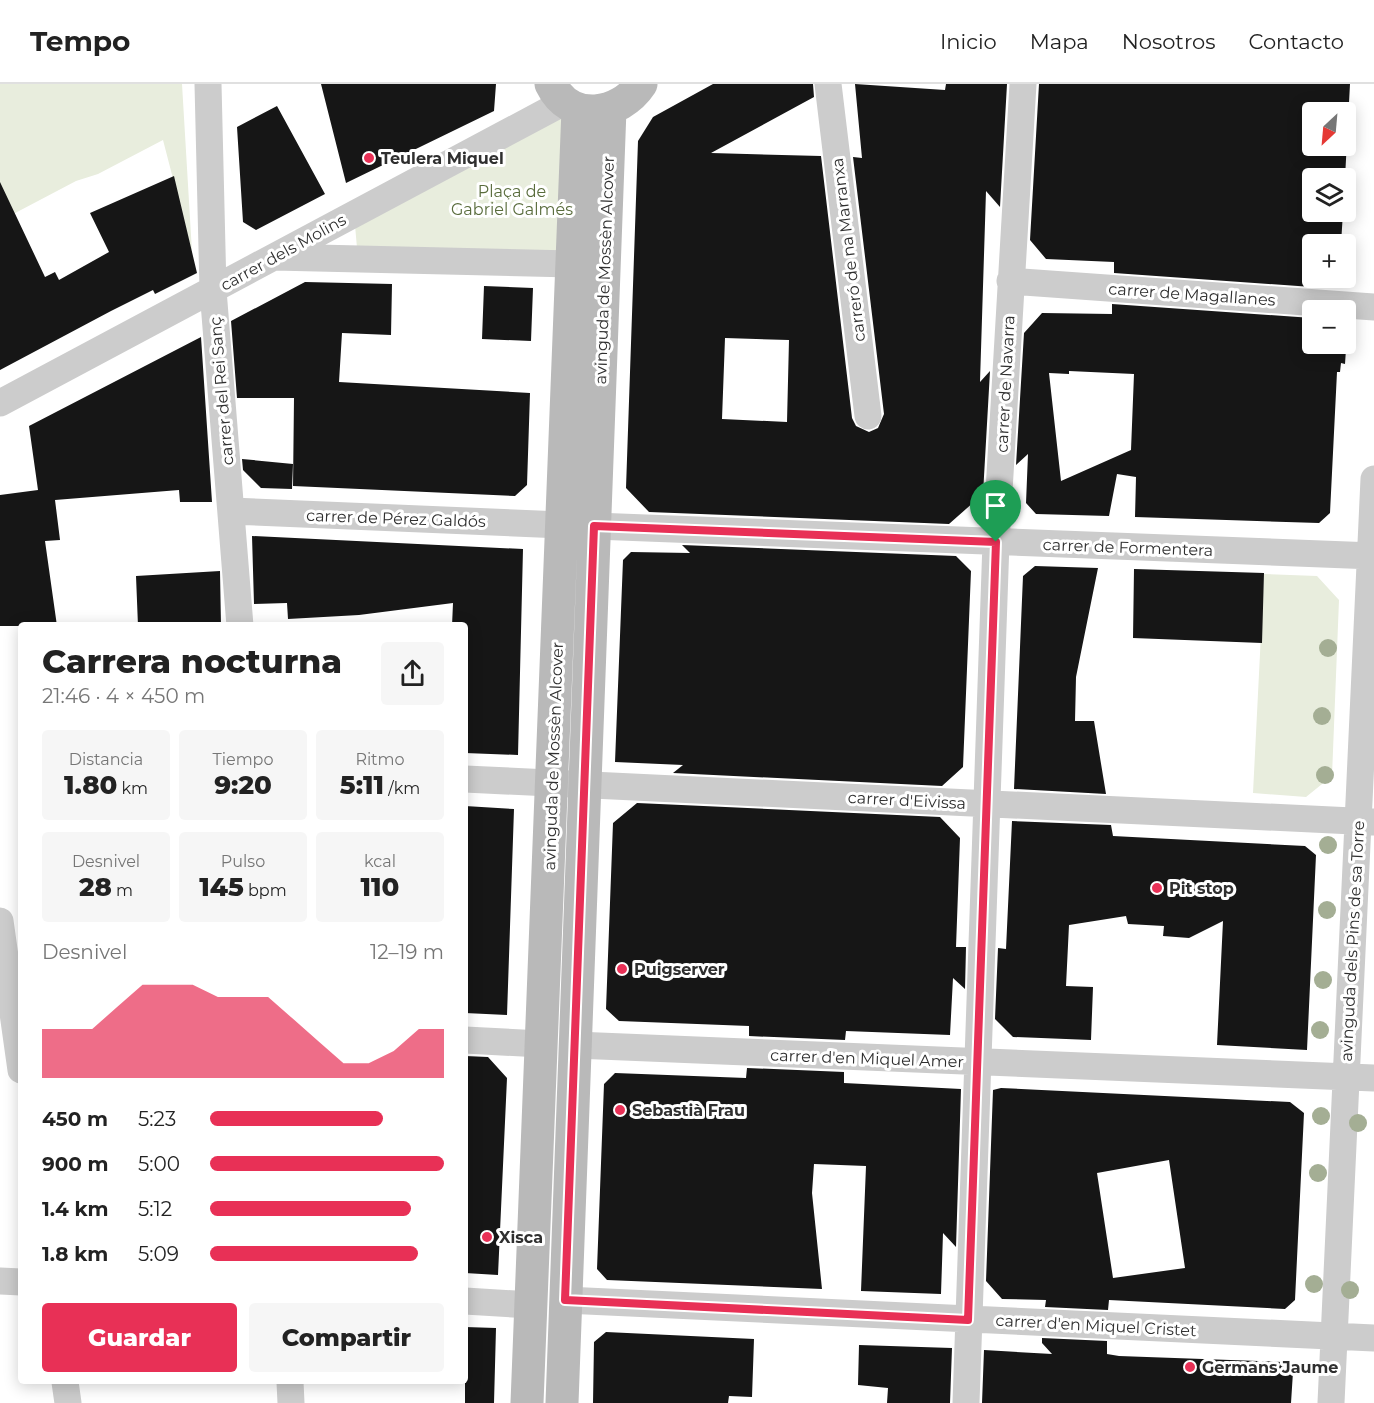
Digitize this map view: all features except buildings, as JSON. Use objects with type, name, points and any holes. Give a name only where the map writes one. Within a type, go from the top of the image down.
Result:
[{"type":"main road","points":[[576,101],[620,106],[633,97],[641,84]]},
{"type":"main road","name":"avinguda de Mossèn Alcover","points":[[527,1403],[572,264],[576,101]]},
{"type":"main road","name":"avinguda de Mossèn Alcover","points":[[562,1403],[594,526],[576,101]]},
{"type":"street","name":"carrer del Rei Sanç","points":[[208,84],[213,291],[240,622]]},
{"type":"street","name":"carreró de na Marranxa","points":[[828,84],[868,416]]},
{"type":"street","name":"carrer de Navarra","points":[[966,1403],[996,542],[1023,84]]},
{"type":"street","name":"carrer dels Molins","points":[[0,404],[213,291],[272,257],[576,101]]},
{"type":"street","points":[[272,257],[572,264]]},
{"type":"street","name":"carrer de Magallanes","points":[[1010,281],[1374,307]]},
{"type":"street","name":"avinguda dels Pins de sa Torre","points":[[1331,1403],[1346,1077],[1366,821],[1374,479]]},
{"type":"street","name":"carrer de Pérez Galdós","points":[[231,511],[562,525]]},
{"type":"street","name":"carrer de Formentera","points":[[594,526],[1372,556]]},
{"type":"street","name":"carrer d'Eivissa","points":[[468,779],[1366,821]]},
{"type":"street","points":[[0,921],[18,1048]]},
{"type":"street","points":[[468,1040],[541,1044]]},
{"type":"street","name":"carrer d'en Miquel Amer","points":[[575,1045],[1374,1078]]},
{"type":"street","points":[[0,1281],[18,1282]]},
{"type":"street","name":"carrer d'en Miquel Cristet","points":[[565,1300],[1374,1338]]},
{"type":"street","points":[[468,1302],[531,1305]]},
{"type":"street","points":[[65,1384],[68,1403]]},
{"type":"street","points":[[290,1384],[291,1403]]},
{"type":"green space","points":[[0,84],[182,84],[192,252],[163,140],[98,174],[76,181],[0,221]]},
{"type":"green space","name":"Plaça de Gabriel Galmés","points":[[566,101],[572,264],[358,259],[354,214]]},
{"type":"green space","points":[[1264,574],[1317,576],[1339,600],[1332,776],[1306,797],[1253,793]]},
{"type":"place","name":"Teulera Miquel","points":[[369,158]]},
{"type":"place","name":"Pit stop","points":[[1157,888]]},
{"type":"place","name":"Puigserver","points":[[622,969]]},
{"type":"place","name":"Sebastià Frau","points":[[620,1110]]},
{"type":"place","name":"Xisca","points":[[487,1237]]},
{"type":"place","name":"Germans Jaume","points":[[1190,1367]]},
{"type":"route","points":[[594,526],[996,542],[968,1320],[565,1300],[594,526]]}]
